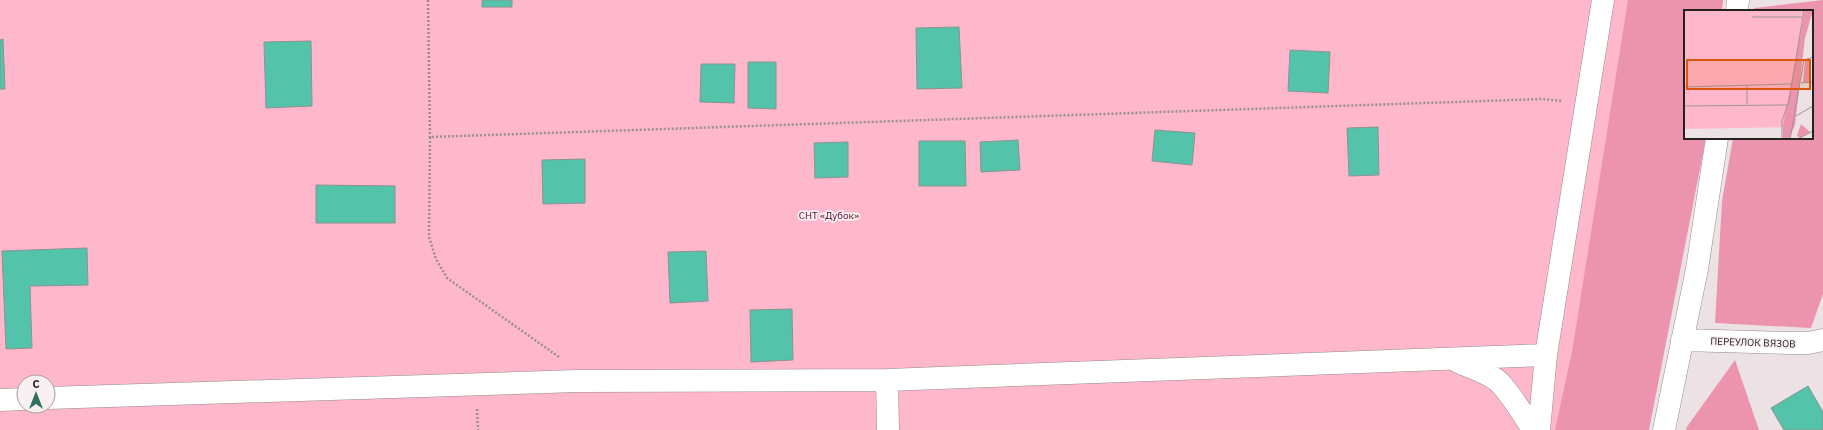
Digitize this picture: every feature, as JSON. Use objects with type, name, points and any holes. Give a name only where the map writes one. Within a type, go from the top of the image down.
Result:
[{"type":"street","points":[[1539,430],[1546,355],[1584,109],[1603,0]]},
{"type":"street","points":[[1737,10],[1738,0]]},
{"type":"street","points":[[1664,430],[1697,269],[1717,139]]},
{"type":"street","name":"ПЕРЕУЛОК ВЯЗОВ","points":[[1682,340],[1788,343],[1808,343],[1823,340]]},
{"type":"street","points":[[56,398],[578,381],[887,380],[1452,360],[1546,355]]},
{"type":"street","points":[[1452,360],[1500,382],[1533,430]]},
{"type":"street","points":[[887,380],[888,430]]},
{"type":"street","points":[[0,400],[16,399]]},
{"type":"path","points":[[428,0],[430,137],[429,237],[436,259],[447,278],[560,358],[572,370],[578,381]]},
{"type":"path","points":[[430,137],[1542,99],[1566,102],[1584,109]]},
{"type":"green space","name":"СНТ «Дубок»","points":[[0,0],[1659,0],[1582,430],[0,430]]},
{"type":"shaded area","points":[[1628,0],[1723,0],[1722,10],[1684,10],[1684,139],[1706,139],[1649,430],[1555,430],[1572,352]]},
{"type":"shaded area","points":[[1823,0],[1823,294],[1811,328],[1715,323],[1722,201],[1733,139],[1813,139],[1813,10],[1754,10],[1754,8]]},
{"type":"shaded area","points":[[1735,360],[1759,430],[1687,430],[1686,428]]},
{"type":"building","points":[[482,0],[512,0],[512,7],[482,7]]},
{"type":"building","points":[[959,27],[962,88],[917,89],[916,28]]},
{"type":"building","points":[[3,39],[5,89],[0,89],[0,40]]},
{"type":"building","points":[[311,41],[312,106],[266,108],[264,42]]},
{"type":"building","points":[[1290,50],[1330,52],[1328,93],[1288,91]]},
{"type":"building","points":[[748,62],[776,62],[776,109],[748,108]]},
{"type":"building","points":[[701,64],[735,64],[734,103],[700,102]]},
{"type":"building","points":[[1378,127],[1379,175],[1349,176],[1347,128]]},
{"type":"building","points":[[1155,130],[1195,133],[1192,165],[1152,161]]},
{"type":"building","points":[[1018,140],[1020,170],[981,172],[980,142]]},
{"type":"building","points":[[919,141],[965,141],[966,186],[919,186]]},
{"type":"building","points":[[848,142],[848,177],[815,178],[814,143]]},
{"type":"building","points":[[585,159],[585,203],[543,204],[542,160]]},
{"type":"building","points":[[316,185],[395,186],[395,223],[316,223]]},
{"type":"building","points":[[87,248],[88,285],[30,286],[32,348],[6,349],[2,251]]},
{"type":"building","points":[[706,251],[708,301],[670,303],[668,252]]},
{"type":"building","points":[[792,309],[793,360],[751,362],[750,310]]},
{"type":"building","points":[[1808,386],[1823,412],[1823,430],[1784,430],[1771,408]]}]
